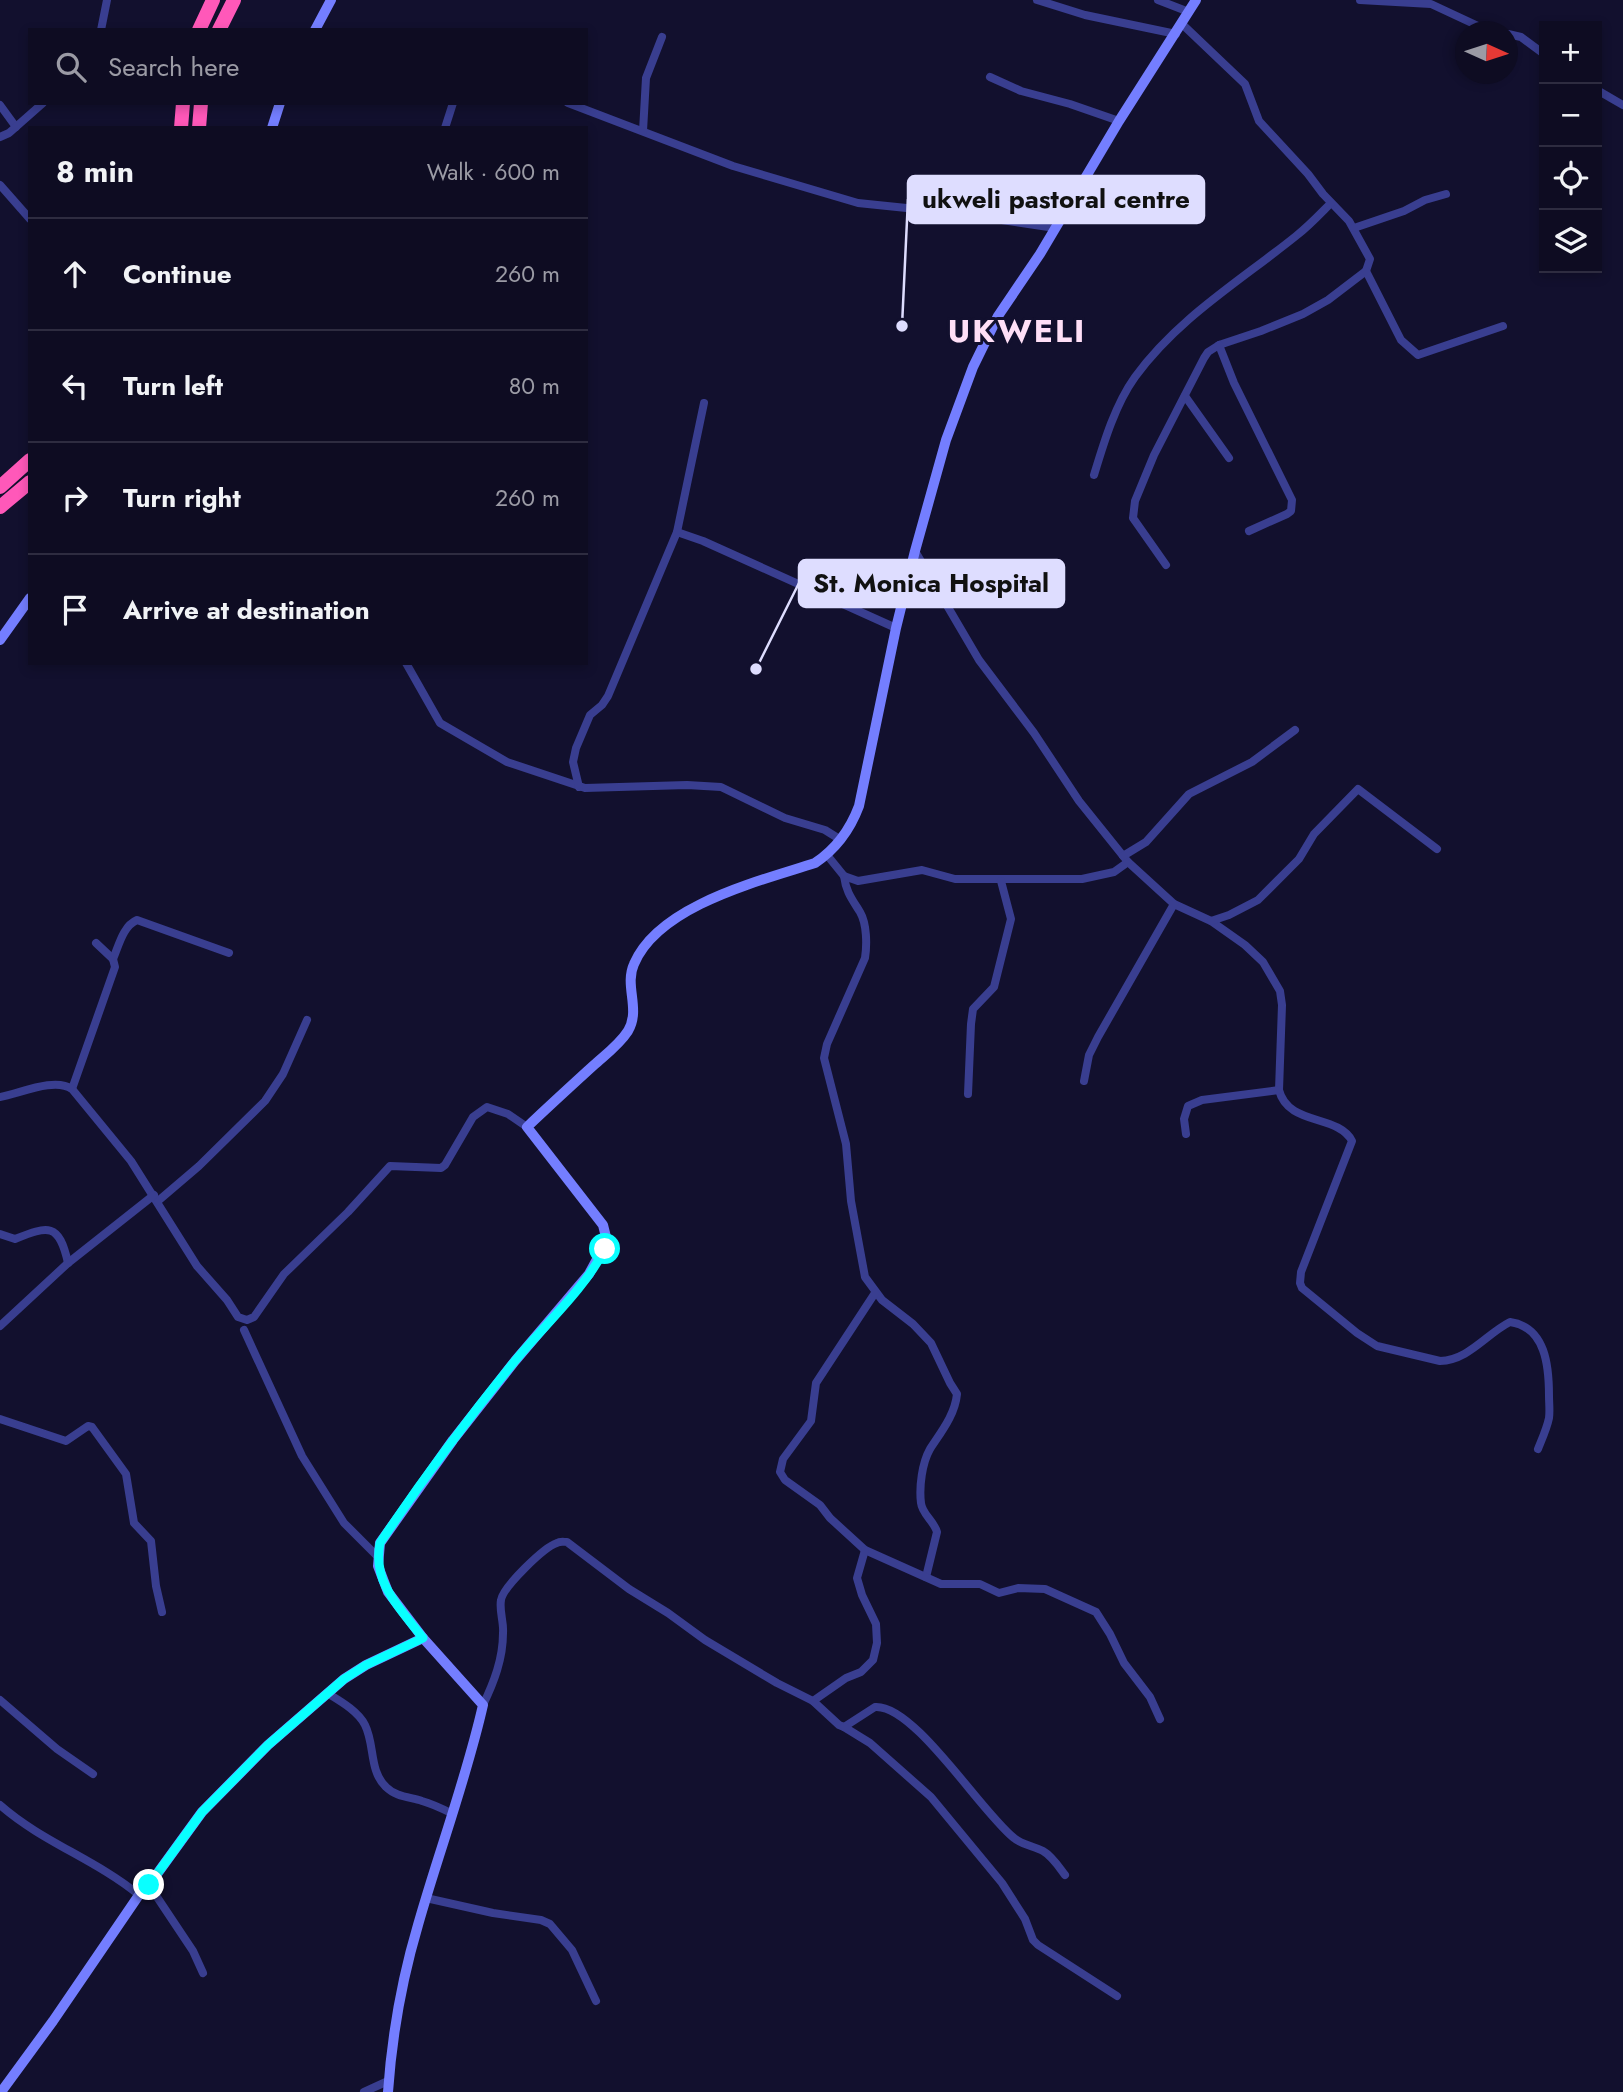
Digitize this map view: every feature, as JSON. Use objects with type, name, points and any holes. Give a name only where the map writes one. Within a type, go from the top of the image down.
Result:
[{"type":"highway","points":[[200,28],[213,0]]},
{"type":"highway","points":[[220,28],[234,0]]},
{"type":"highway","points":[[181,126],[183,105]]},
{"type":"highway","points":[[199,126],[201,105]]},
{"type":"highway","points":[[0,487],[28,462]]},
{"type":"highway","points":[[0,507],[28,484]]},
{"type":"street","points":[[101,28],[107,0]]},
{"type":"street","points":[[316,28],[331,0]]},
{"type":"street","points":[[1037,0],[1085,15],[1175,34]]},
{"type":"street","points":[[1158,0],[1189,12]]},
{"type":"street","points":[[527,1127],[627,1032],[634,1009],[630,978],[632,969],[638,954],[663,928],[689,909],[719,895],[815,863],[841,840],[854,821],[915,551],[946,440],[973,368],[998,316],[1040,254],[1119,121],[1196,0]]},
{"type":"street","points":[[1360,0],[1431,4],[1467,21]]},
{"type":"street","points":[[1166,565],[1137,524],[1133,512],[1154,456],[1204,358],[1219,345],[1303,314],[1328,300],[1366,271],[1370,258],[1354,228],[1259,121],[1245,84],[1182,24]]},
{"type":"street","points":[[1518,36],[1539,50]]},
{"type":"street","points":[[643,131],[646,78],[662,37]]},
{"type":"street","points":[[990,77],[1021,91],[1119,121]]},
{"type":"street","points":[[1602,93],[1623,105]]},
{"type":"street","points":[[0,105],[16,127]]},
{"type":"street","points":[[0,137],[41,105]]},
{"type":"street","points":[[273,126],[279,105]]},
{"type":"street","points":[[446,126],[452,105]]},
{"type":"street","points":[[573,105],[733,166],[858,203],[955,213],[1055,228]]},
{"type":"street","points":[[0,185],[28,217]]},
{"type":"street","points":[[1354,228],[1446,194]]},
{"type":"street","points":[[1094,475],[1104,441],[1136,375],[1198,310],[1298,235],[1331,203]]},
{"type":"street","points":[[1366,271],[1401,340],[1418,355],[1503,326]]},
{"type":"street","points":[[1219,345],[1234,383],[1293,505],[1287,514],[1249,531]]},
{"type":"street","points":[[1185,396],[1229,458]]},
{"type":"street","points":[[579,787],[573,762],[576,748],[590,715],[608,696],[677,532],[704,403]]},
{"type":"street","points":[[677,532],[703,541],[896,628]]},
{"type":"street","points":[[915,551],[979,660],[1034,733],[1079,801],[1126,859],[1174,904],[1211,921],[1245,946],[1263,962],[1280,991],[1281,1100],[1292,1110],[1344,1132],[1352,1141],[1301,1272],[1302,1288],[1377,1346],[1440,1361],[1451,1360],[1468,1352],[1510,1322],[1529,1329],[1539,1340],[1546,1355],[1549,1387],[1549,1417],[1538,1449]]},
{"type":"street","points":[[0,640],[28,601]]},
{"type":"street","points":[[407,665],[440,723],[507,762],[579,787],[721,787],[785,818],[825,830],[841,840]]},
{"type":"street","points":[[844,876],[858,881],[869,881],[922,870],[955,879],[1001,881],[1082,879],[1114,872],[1146,842],[1189,794],[1252,762],[1295,730]]},
{"type":"street","points":[[1211,921],[1258,901],[1298,859],[1314,834],[1358,789],[1437,849]]},
{"type":"street","points":[[827,855],[844,876],[847,893],[863,919],[866,947],[865,958],[827,1044],[824,1058],[846,1144],[851,1201],[863,1271],[875,1293],[913,1324],[931,1343],[957,1394],[955,1406],[927,1457],[922,1478],[922,1507],[937,1532],[926,1577]]},
{"type":"street","points":[[968,1094],[973,1009],[994,987],[1011,919],[1001,881]]},
{"type":"street","points":[[1084,1080],[1089,1055],[1098,1037],[1174,904]]},
{"type":"street","points":[[72,1089],[115,971],[113,959],[130,923],[137,920],[229,953]]},
{"type":"street","points":[[96,943],[113,959]]},
{"type":"street","points":[[0,1326],[68,1264],[199,1166],[265,1101],[283,1074],[307,1020]]},
{"type":"street","points":[[0,1097],[25,1088],[60,1085],[72,1089],[121,1147],[188,1252],[242,1320],[250,1320],[284,1274],[348,1212],[386,1168],[399,1164],[441,1168],[473,1118],[487,1107],[508,1114],[527,1127],[603,1225],[607,1233],[605,1249],[589,1274],[515,1361],[453,1440],[380,1543],[377,1556],[381,1578],[388,1592],[423,1638],[483,1705]]},
{"type":"street","points":[[1186,1134],[1184,1119],[1188,1106],[1202,1100],[1279,1090]]},
{"type":"street","points":[[0,1234],[15,1239],[32,1230],[49,1230],[61,1241],[68,1264]]},
{"type":"street","points":[[875,1293],[816,1383],[811,1421],[783,1459],[780,1468],[785,1480],[820,1505],[830,1518],[865,1550],[926,1577],[950,1585],[980,1584],[999,1593],[1018,1588],[1045,1589],[1092,1610],[1105,1625],[1124,1664],[1150,1697],[1160,1719]]},
{"type":"street","points":[[244,1331],[302,1456],[344,1523],[377,1556]]},
{"type":"street","points":[[0,1419],[66,1441],[88,1426],[92,1427],[126,1474],[134,1523],[151,1541],[162,1612]]},
{"type":"street","points":[[364,2092],[388,2087],[402,1986],[483,1705],[497,1672],[503,1648],[504,1630],[500,1602],[503,1593],[539,1556],[553,1544],[562,1542],[574,1546],[629,1589],[712,1644],[777,1684],[813,1701],[844,1727],[870,1743],[931,1797],[1002,1882],[1038,1945],[1117,1996]]},
{"type":"street","points":[[813,1701],[846,1678],[861,1672],[873,1660],[877,1643],[876,1624],[857,1578],[865,1550]]},
{"type":"street","points":[[1,2092],[139,1895],[202,1812],[268,1745],[344,1679],[366,1665],[423,1638]]},
{"type":"street","points":[[327,1693],[364,1724],[377,1773],[384,1785],[397,1795],[424,1801],[453,1814]]},
{"type":"street","points":[[0,1700],[57,1749],[93,1774]]},
{"type":"street","points":[[844,1727],[875,1707],[891,1709],[926,1739],[981,1805],[1014,1838],[1045,1852],[1065,1874]]},
{"type":"street","points":[[0,1805],[31,1829],[106,1870],[139,1895]]},
{"type":"street","points":[[149,1885],[193,1951],[203,1973]]},
{"type":"street","points":[[426,1898],[550,1924],[572,1950],[596,2001]]},
{"type":"place","name":"ukweli pastoral centre","points":[[902,326]]},
{"type":"place","name":"St. Monica Hospital","points":[[756,669]]},
{"type":"district","name":"UKWELI","points":[[1017,331]]},
{"type":"route","points":[[149,1885],[202,1812],[268,1745],[344,1679],[366,1665],[423,1638],[388,1592],[381,1578],[377,1556],[380,1543],[453,1440],[515,1361],[589,1274],[605,1249]]}]
